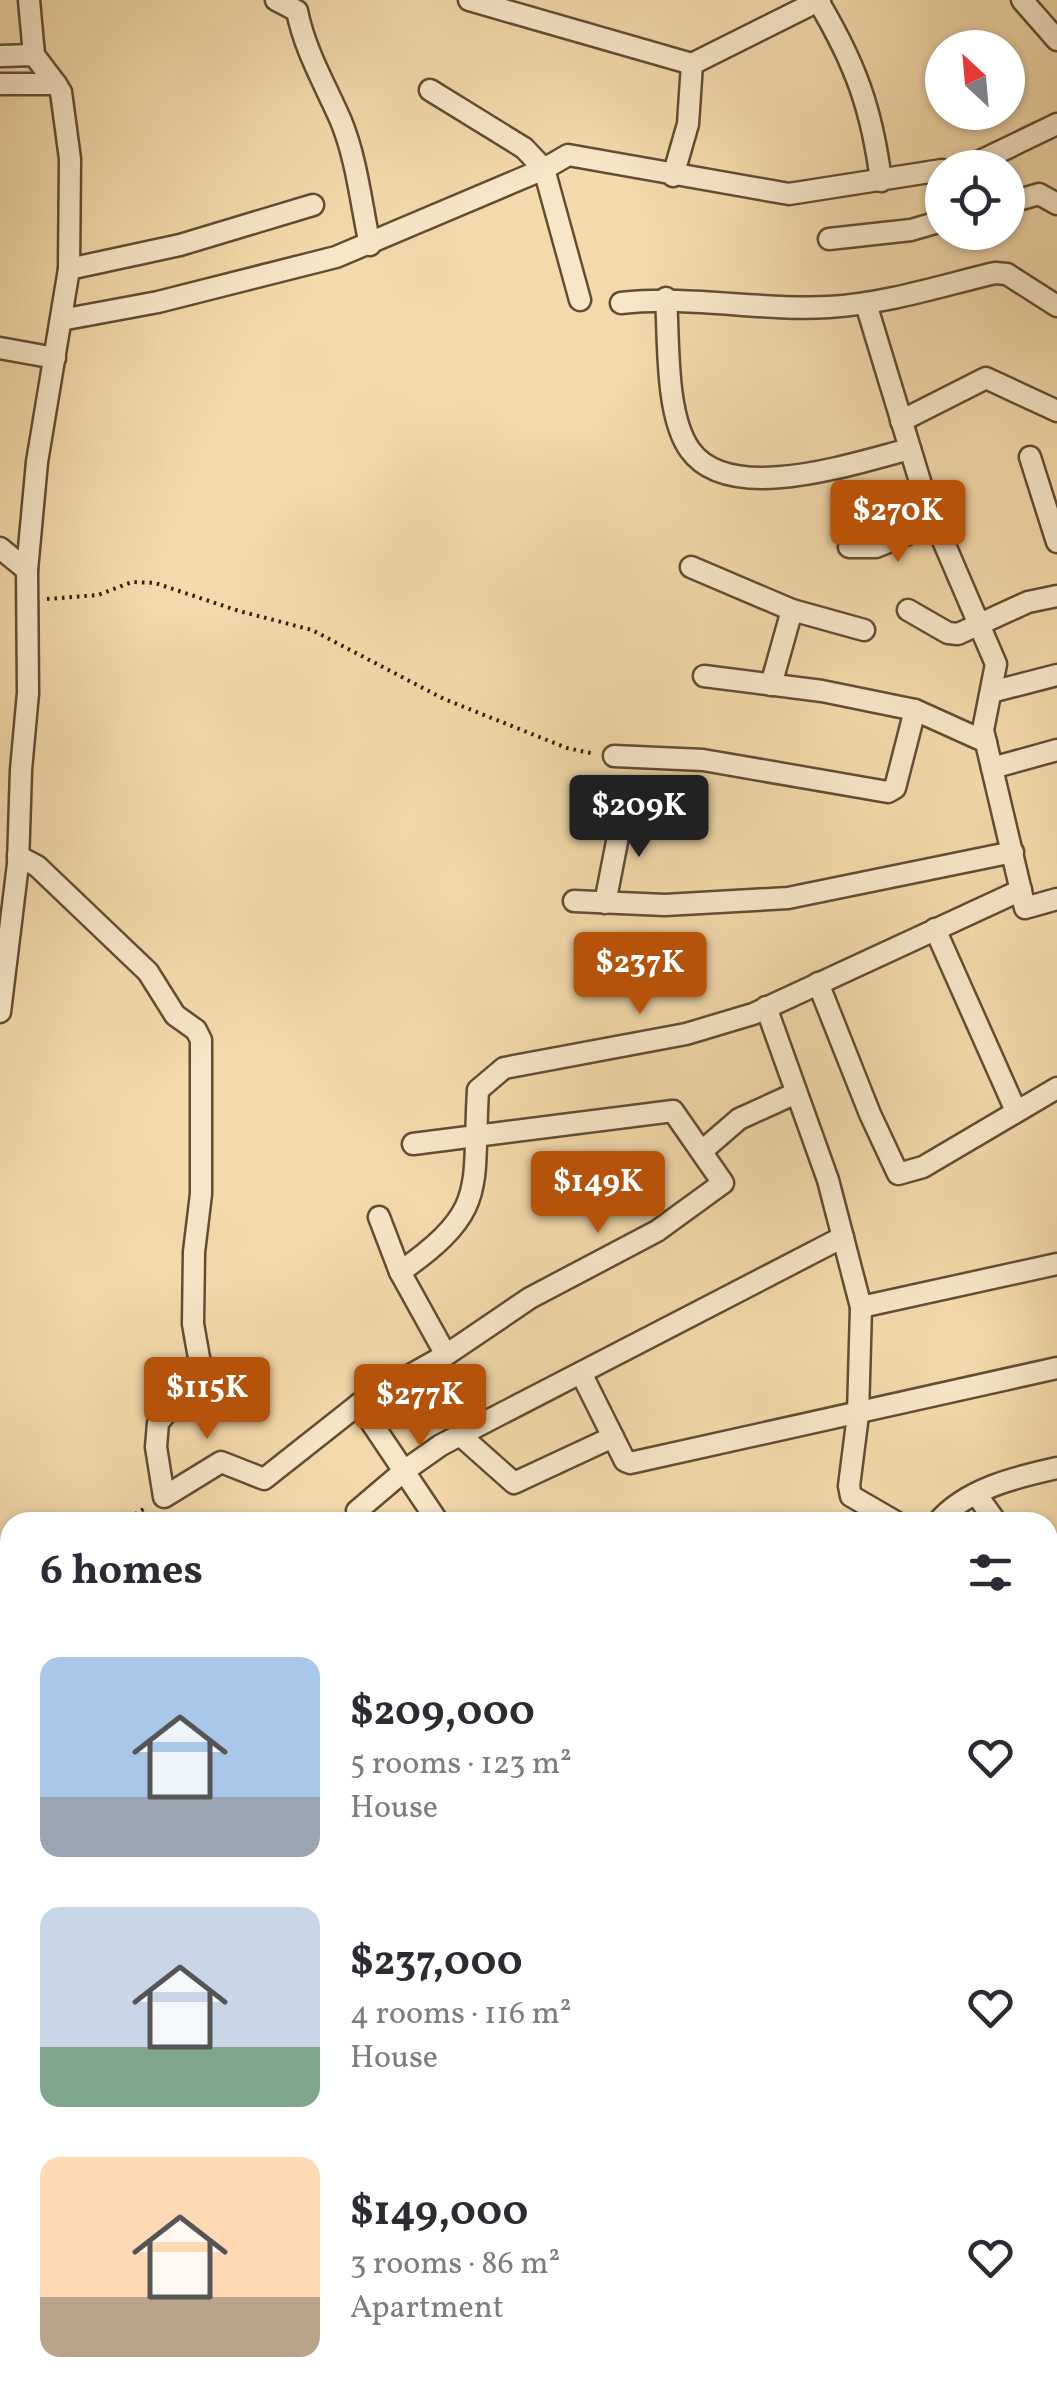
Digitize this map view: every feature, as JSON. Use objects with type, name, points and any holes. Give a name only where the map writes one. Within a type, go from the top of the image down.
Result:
[{"type":"street","points":[[0,1012],[18,856],[28,693],[27,570],[37,462],[69,269],[70,159],[61,92],[36,56],[29,0]]},
{"type":"street","points":[[276,0],[299,19],[352,155],[370,245]]},
{"type":"street","points":[[469,0],[692,64],[793,6],[819,0],[868,103],[881,181]]},
{"type":"street","points":[[1022,0],[1057,40]]},
{"type":"street","points":[[0,56],[36,56]]},
{"type":"street","points":[[673,176],[688,124],[692,64]]},
{"type":"street","points":[[0,84],[53,80]]},
{"type":"street","points":[[430,90],[554,163],[789,194],[925,173]]},
{"type":"street","points":[[998,150],[1057,124]]},
{"type":"street","points":[[61,320],[158,302],[370,245],[554,163]]},
{"type":"street","points":[[554,163],[580,300]]},
{"type":"street","points":[[1025,198],[1039,194],[1057,204]]},
{"type":"street","points":[[69,269],[180,245],[313,205]]},
{"type":"street","points":[[828,239],[925,226]]},
{"type":"street","points":[[621,303],[666,298],[825,308],[866,304],[994,273],[1007,274],[1057,306]]},
{"type":"street","points":[[666,298],[673,400],[689,449],[710,470],[727,476],[803,474],[910,449]]},
{"type":"street","points":[[866,304],[936,524],[996,664],[984,730],[1026,908],[1057,899]]},
{"type":"street","points":[[0,348],[55,358]]},
{"type":"street","points":[[901,422],[986,378],[1057,411]]},
{"type":"street","points":[[1030,457],[1057,542]]},
{"type":"street","points":[[849,546],[876,547],[936,524]]},
{"type":"street","points":[[0,548],[27,570]]},
{"type":"street","points":[[691,566],[792,610],[864,630]]},
{"type":"street","points":[[908,610],[948,633],[958,634],[1028,602],[1057,596]]},
{"type":"street","points":[[771,684],[792,610]]},
{"type":"street","points":[[991,692],[1057,675]]},
{"type":"street","points":[[704,676],[915,710],[986,742]]},
{"type":"street","points":[[614,756],[703,760],[888,792],[895,788],[915,710]]},
{"type":"street","points":[[992,768],[1057,750]]},
{"type":"street","points":[[606,903],[624,806]]},
{"type":"street","points":[[574,901],[665,905],[788,898],[1013,852]]},
{"type":"street","points":[[18,856],[37,866],[148,972],[176,1015],[196,1030],[201,1040],[201,1194],[194,1252],[194,1324],[202,1369],[158,1423],[156,1448],[164,1497],[222,1462],[264,1479],[359,1404],[446,1356],[530,1298],[658,1231],[723,1183],[672,1112],[413,1144]]},
{"type":"street","points":[[400,1272],[446,1238],[465,1214],[474,1187],[478,1090],[504,1068],[686,1034],[766,1008],[1021,890]]},
{"type":"street","points":[[936,929],[1016,1112]]},
{"type":"street","points":[[818,983],[898,1174],[923,1167],[1057,1088]]},
{"type":"street","points":[[766,1008],[828,1180],[861,1307],[858,1415],[849,1486],[851,1496],[879,1512]]},
{"type":"street","points":[[702,1151],[740,1119],[794,1094]]},
{"type":"street","points":[[379,1217],[400,1272],[446,1356]]},
{"type":"street","points":[[357,1511],[404,1470],[460,1436],[843,1237]]},
{"type":"street","points":[[861,1307],[1057,1264]]},
{"type":"street","points":[[580,1373],[630,1464],[1057,1368]]},
{"type":"street","points":[[359,1404],[431,1512]]},
{"type":"street","points":[[460,1436],[514,1483],[612,1436]]},
{"type":"street","points":[[947,1512],[976,1494],[1057,1468]]},
{"type":"street","points":[[976,1494],[989,1512]]},
{"type":"path","points":[[28,600],[98,596],[124,584],[155,583],[312,630],[444,699],[567,748],[614,756]]},
{"type":"path","points":[[139,1512],[164,1497]]}]
